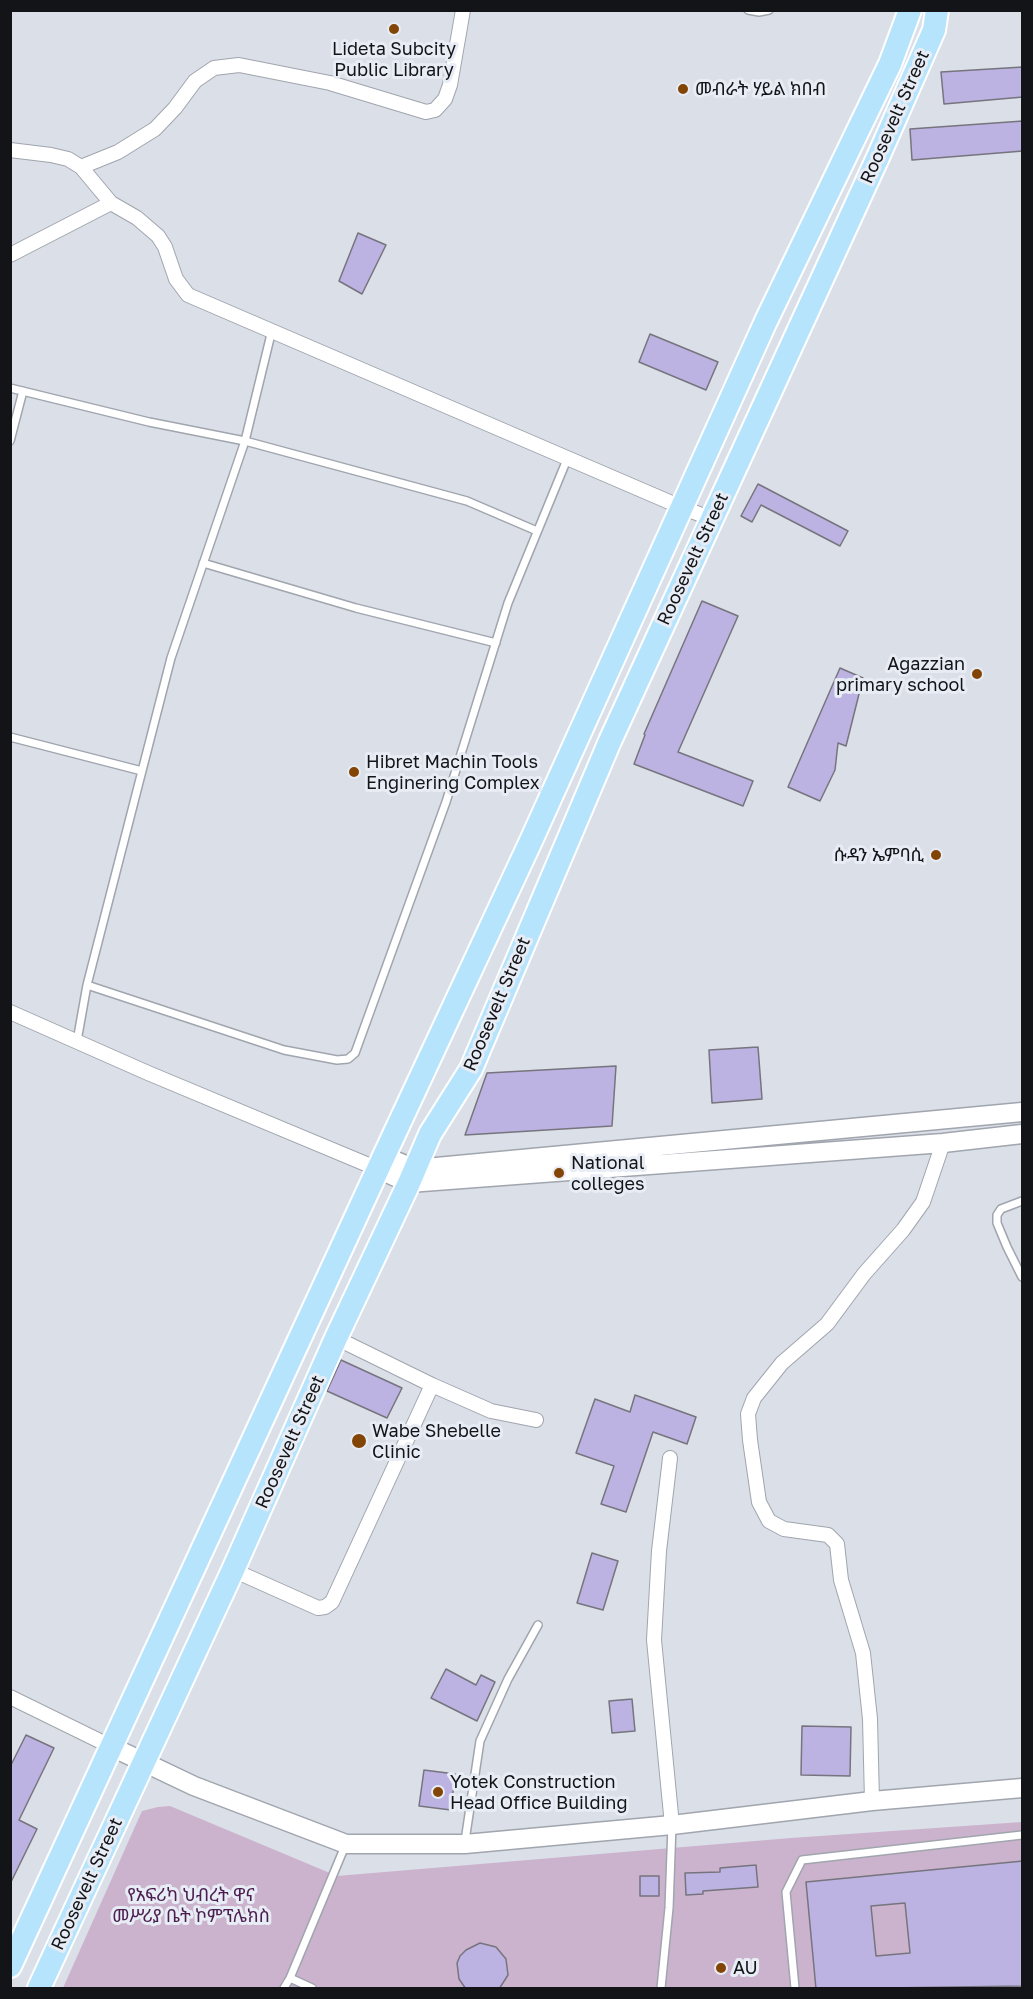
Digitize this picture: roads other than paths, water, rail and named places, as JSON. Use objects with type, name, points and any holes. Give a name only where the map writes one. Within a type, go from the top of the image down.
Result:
[{"type":"main road","name":"Roosevelt Street","points":[[10,1966],[530,843],[766,321],[890,64],[910,10]]},
{"type":"main road","name":"Roosevelt Street","points":[[39,1989],[233,1570],[430,1134],[471,1069],[592,783],[884,145],[934,30],[938,10]]},
{"type":"main road","points":[[766,321],[796,334]]},
{"type":"main road","points":[[253,1441],[283,1456]]},
{"type":"street","points":[[81,167],[118,152],[155,129],[175,108],[195,81],[214,68],[239,65],[330,83],[426,112],[435,110],[445,99],[450,85],[463,10]]},
{"type":"street","points":[[10,150],[51,154],[68,159],[81,167],[111,202],[137,218],[158,236],[165,247],[176,279],[188,295],[712,519]]},
{"type":"street","points":[[10,255],[111,202]]},
{"type":"street","points":[[10,1012],[77,1042],[412,1176],[943,1143],[1023,1134]]},
{"type":"street","points":[[412,1176],[1023,1112]]},
{"type":"street","points":[[872,1801],[870,1719],[863,1653],[841,1580],[837,1544],[828,1534],[783,1529],[769,1521],[759,1502],[748,1414],[754,1398],[782,1363],[827,1324],[864,1274],[903,1230],[923,1202],[943,1143]]},
{"type":"street","points":[[336,1338],[491,1411],[536,1420]]},
{"type":"street","points":[[233,1570],[318,1608],[325,1607],[332,1602],[432,1385]]},
{"type":"street","points":[[670,1458],[659,1551],[654,1640],[672,1825]]},
{"type":"street","points":[[10,1697],[194,1786],[346,1844],[465,1844],[672,1825],[872,1801],[1023,1788]]},
{"type":"lane","points":[[748,10],[759,12],[769,10]]},
{"type":"lane","points":[[77,1042],[87,985],[171,658],[244,441],[272,330]]},
{"type":"lane","points":[[10,388],[149,422],[244,441],[467,501],[537,531]]},
{"type":"lane","points":[[10,441],[23,391]]},
{"type":"lane","points":[[87,985],[284,1050],[337,1060],[348,1059],[355,1053],[446,802],[508,603],[568,458]]},
{"type":"lane","points":[[203,563],[356,608],[496,642]]},
{"type":"lane","points":[[10,737],[142,771]]},
{"type":"lane","points":[[1023,1202],[1001,1209],[997,1215],[997,1223],[1023,1277]]},
{"type":"lane","points":[[465,1844],[480,1741],[508,1678],[538,1625]]},
{"type":"lane","points":[[661,1989],[669,1908],[672,1825]]},
{"type":"lane","points":[[795,1989],[786,1892],[802,1860],[1023,1835]]},
{"type":"lane","points":[[284,1989],[346,1844]]},
{"type":"lane","points":[[290,1978],[312,1989]]},
{"type":"place","name":"Lideta Subcity Public Library","points":[[394,29]]},
{"type":"place","name":"መብራት ሃይል ክበብ","points":[[683,89]]},
{"type":"place","name":"Agazzian primary school","points":[[977,674]]},
{"type":"place","name":"Hibret Machin Tools Enginering Complex","points":[[354,772]]},
{"type":"place","name":"ሱዳን ኤምባሲ","points":[[936,855]]},
{"type":"place","name":"National colleges","points":[[559,1173]]},
{"type":"place","name":"Wabe Shebelle Clinic","points":[[359,1441]]},
{"type":"place","name":"Yotek Construction Head Office Building","points":[[438,1792]]},
{"type":"place","name":"AU","points":[[721,1968]]},
{"type":"park label","name":"የአፍሪካ ህብረት ዋና መሥሪያ ቤት ኮምፕሌክስ","points":[[191,1905]]}]
